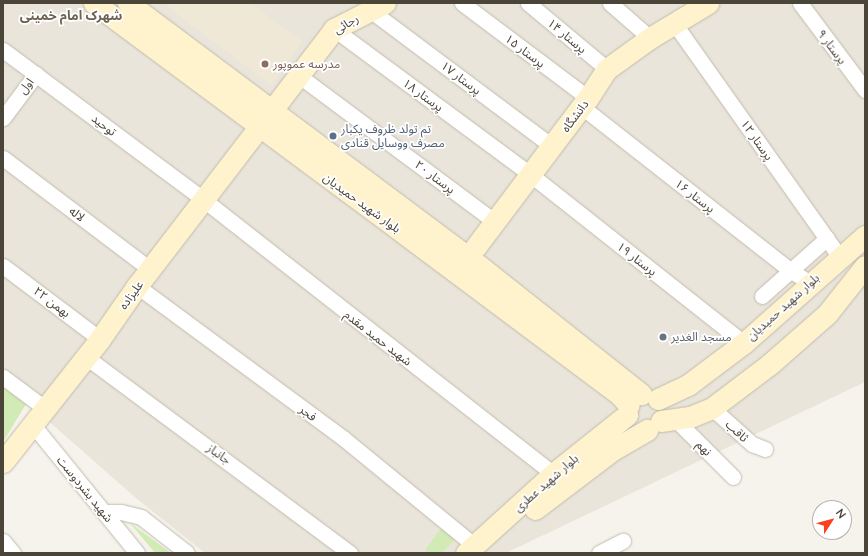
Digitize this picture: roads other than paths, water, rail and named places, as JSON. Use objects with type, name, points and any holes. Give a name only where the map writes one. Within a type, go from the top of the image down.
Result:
[{"type":"main road","name":"بلوار شهید حمیدیان","points":[[94,3],[129,30],[265,120],[402,220],[639,403]]},
{"type":"main road","name":"دانشگاه","points":[[468,257],[585,103],[607,69],[650,38],[674,23],[695,6]]},
{"type":"main road","name":"بلوار شهید حمیدیان","points":[[140,7],[265,120]]},
{"type":"main road","points":[[129,30],[140,7]]},
{"type":"main road","name":"رجائی","points":[[265,120],[334,29],[378,7]]},
{"type":"main road","name":"علیزاده","points":[[3,462],[100,339],[137,286],[265,120]]},
{"type":"main road","name":"بلوار شهید حمیدیان","points":[[402,220],[468,257],[639,403]]},
{"type":"main road","name":"بلوار شهید حمیدیان","points":[[639,403],[688,385],[744,343],[839,256],[865,236]]},
{"type":"main road","points":[[661,423],[663,408],[639,403],[633,425],[661,423],[690,417],[712,408],[770,364],[827,314],[865,266]]},
{"type":"main road","name":"بلوار شهید عطری","points":[[477,551],[554,474],[639,403]]},
{"type":"main road","name":"بلوار شهید عطری","points":[[477,551],[570,481],[661,423]]},
{"type":"street","name":"پرستار ۱۵","points":[[462,3],[585,103]]},
{"type":"street","name":"پرستار ۱۴","points":[[528,3],[607,69]]},
{"type":"street","points":[[610,3],[650,38]]},
{"type":"street","name":"پرستار ۹","points":[[800,3],[865,90]]},
{"type":"street","name":"پرستار ۱۷","points":[[378,7],[552,146]]},
{"type":"street","name":"پرستار ۱۲","points":[[674,23],[839,256]]},
{"type":"street","name":"پرستار ۱۸","points":[[334,29],[531,174]]},
{"type":"street","name":"توحید","points":[[3,50],[204,200]]},
{"type":"street","name":"اول","points":[[3,118],[36,74]]},
{"type":"street","name":"پرستار ۲۰","points":[[298,75],[495,222]]},
{"type":"street","name":"پرستار ۱۶","points":[[585,103],[790,270],[810,283]]},
{"type":"street","name":"لاله","points":[[3,158],[150,269]]},
{"type":"street","name":"پرستار ۱۹","points":[[531,174],[744,343]]},
{"type":"street","name":"شهید حمید مقدم","points":[[204,200],[554,474]]},
{"type":"street","points":[[762,296],[827,238]]},
{"type":"street","name":"۲۲ بهمن","points":[[3,266],[100,339]]},
{"type":"street","name":"فجر","points":[[137,286],[343,438],[477,551]]},
{"type":"street","name":"جانباز","points":[[86,357],[350,553]]},
{"type":"street","name":"شهید بشردوست","points":[[3,377],[40,417],[104,512],[137,553]]},
{"type":"street","name":"ثاقب","points":[[712,408],[752,444],[765,450]]},
{"type":"street","name":"نهم","points":[[661,423],[733,477]]},
{"type":"street","points":[[104,512],[121,512],[141,517],[187,553]]},
{"type":"street","points":[[3,541],[13,553]]},
{"type":"street","points":[[599,553],[623,541]]},
{"type":"place","name":"مدرسه عموپور","points":[[265,64]]},
{"type":"place","name":"تم تولد ظروف یکبار مصرف ووسایل قنادی","points":[[333,136]]},
{"type":"place","name":"مسجد الغدیر","points":[[663,337]]},
{"type":"district","name":"شهرک امام خمینی","points":[[71,15]]}]
